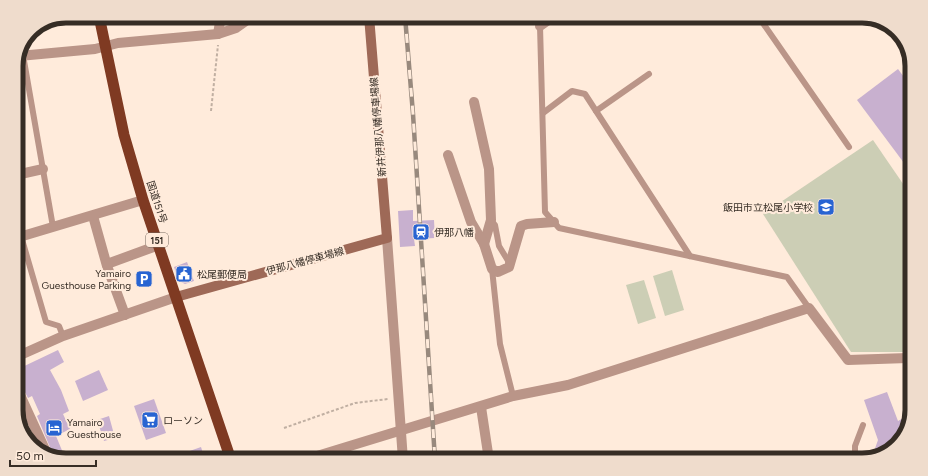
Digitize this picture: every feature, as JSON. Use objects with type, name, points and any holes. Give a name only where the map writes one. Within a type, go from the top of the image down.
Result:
[{"type":"highway","name":"国道151号","points":[[100,23],[124,135],[143,200],[229,453]]},
{"type":"main road","name":"新井伊那八幡停車場線","points":[[370,23],[386,238]]},
{"type":"main road","name":"伊那八幡停車場線","points":[[176,296],[386,238]]},
{"type":"street","points":[[218,34],[220,23]]},
{"type":"street","points":[[24,56],[105,47],[118,43],[218,34],[236,28],[243,23]]},
{"type":"street","points":[[474,102],[489,169],[491,220],[484,244]]},
{"type":"street","points":[[448,155],[471,222],[484,244],[492,269],[498,272],[504,271],[510,264],[521,226],[527,224],[554,222]]},
{"type":"street","points":[[23,173],[43,169]]},
{"type":"street","points":[[23,236],[143,200]]},
{"type":"street","points":[[93,216],[107,264],[125,314]]},
{"type":"street","points":[[386,238],[403,453]]},
{"type":"street","points":[[107,264],[159,245]]},
{"type":"street","points":[[23,354],[63,336],[176,296]]},
{"type":"street","points":[[326,453],[514,396],[568,385],[809,308],[848,360],[905,358]]},
{"type":"street","points":[[23,401],[44,447]]},
{"type":"street","points":[[481,407],[488,453]]},
{"type":"lane","points":[[539,23],[545,212],[559,228],[787,277],[809,308]]},
{"type":"lane","points":[[763,23],[849,147]]},
{"type":"lane","points":[[23,66],[53,227]]},
{"type":"lane","points":[[596,111],[648,74]]},
{"type":"lane","points":[[543,113],[572,91],[585,94],[690,256]]},
{"type":"lane","points":[[491,220],[496,226],[499,246],[510,264]]},
{"type":"lane","points":[[23,250],[46,322],[59,326],[63,336]]},
{"type":"lane","points":[[492,269],[500,344],[514,396]]},
{"type":"lane","points":[[855,453],[855,446],[864,425]]},
{"type":"path","points":[[211,111],[218,34]]},
{"type":"path","points":[[284,428],[355,403],[399,397]]},
{"type":"green space","name":"飯田市立松尾小学校","points":[[873,140],[905,187],[905,352],[851,352],[763,214]]},
{"type":"green space","points":[[672,270],[684,310],[665,316],[653,276]]},
{"type":"green space","points":[[644,280],[656,318],[638,324],[626,285]]},
{"type":"building","points":[[898,69],[905,78],[905,162],[904,163],[857,100]]},
{"type":"building","points":[[413,210],[413,221],[434,220],[435,238],[414,239],[415,246],[400,247],[398,211]]},
{"type":"building","name":"松尾郵便局","points":[[187,262],[194,281],[185,284],[179,281],[174,267]]},
{"type":"building","points":[[58,350],[64,362],[50,370],[61,390],[69,411],[63,414],[70,429],[56,436],[63,453],[51,451],[37,416],[40,414],[32,396],[28,398],[23,388],[23,367]]},
{"type":"building","points":[[99,370],[108,390],[83,401],[75,381]]},
{"type":"building","points":[[887,392],[898,421],[905,417],[898,434],[884,447],[874,452],[878,440],[864,400]]},
{"type":"building","name":"ローソン","points":[[154,399],[166,433],[146,440],[134,406]]},
{"type":"building","points":[[109,416],[115,438],[104,441],[97,420]]},
{"type":"building","points":[[201,447],[203,453],[184,453]]},
{"type":"railway","points":[[406,23],[413,114],[435,453]]},
{"type":"place","name":"飯田市立松尾小学校","points":[[826,207]]},
{"type":"place","name":"伊那八幡","points":[[421,232]]},
{"type":"place","name":"松尾郵便局","points":[[184,274]]},
{"type":"place","name":"Yamairo Guesthouse Parking","points":[[144,279]]},
{"type":"place","name":"ローソン","points":[[150,420]]},
{"type":"place","name":"Yamairo Guesthouse","points":[[54,428]]}]
